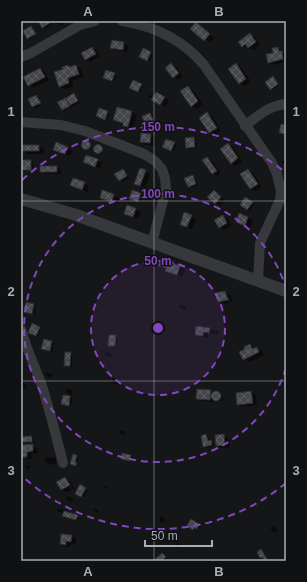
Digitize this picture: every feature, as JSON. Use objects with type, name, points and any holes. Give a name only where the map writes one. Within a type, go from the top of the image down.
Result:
[{"type":"street","points":[[21,57],[31,53],[80,25],[95,21]]},
{"type":"street","points":[[122,21],[156,30],[179,41],[191,51],[204,65],[272,163],[283,186],[280,200],[260,243],[258,281]]},
{"type":"street","points":[[245,126],[265,111],[273,107],[286,104]]},
{"type":"street","points":[[21,122],[62,125],[86,131],[144,154],[155,161],[162,169],[166,189],[152,243]]},
{"type":"street","points":[[21,199],[73,214],[286,291]]},
{"type":"street","points":[[21,329],[28,354],[40,382],[49,410],[63,463]]},
{"type":"building","points":[[38,21],[49,21],[50,23],[42,28]]},
{"type":"building","points":[[196,22],[210,34],[204,41],[190,29]]},
{"type":"building","points":[[31,26],[36,34],[27,39],[23,31]]},
{"type":"building","points":[[250,33],[256,42],[248,48],[245,44],[242,47],[238,42]]},
{"type":"building","points":[[112,40],[124,42],[123,50],[110,48]]},
{"type":"building","points":[[92,47],[96,54],[85,60],[81,53]]},
{"type":"building","points":[[278,47],[279,51],[282,51],[283,59],[268,63],[266,54],[273,53],[272,48]]},
{"type":"building","points":[[143,48],[151,52],[147,61],[139,57]]},
{"type":"building","points":[[171,63],[179,73],[173,78],[165,68]]},
{"type":"building","points":[[236,63],[246,79],[239,84],[228,69]]},
{"type":"building","points":[[68,65],[69,67],[76,65],[79,74],[68,78],[69,83],[59,87],[54,72],[63,69],[62,67]]},
{"type":"building","points":[[40,68],[45,77],[28,86],[23,77]]},
{"type":"building","points":[[106,70],[115,73],[112,81],[103,78]]},
{"type":"building","points":[[273,76],[278,84],[270,90],[265,82]]},
{"type":"building","points":[[133,80],[142,84],[138,92],[129,88]]},
{"type":"building","points":[[188,86],[198,101],[191,107],[180,91]]},
{"type":"building","points":[[156,92],[165,97],[160,105],[151,100]]},
{"type":"building","points":[[74,93],[78,101],[70,105],[66,98]]},
{"type":"building","points":[[36,95],[41,103],[32,107],[28,99]]},
{"type":"building","points":[[66,98],[70,106],[62,110],[57,102]]},
{"type":"building","points":[[117,107],[132,111],[128,127],[123,126],[123,123],[113,120]]},
{"type":"building","points":[[99,108],[108,111],[105,120],[96,116]]},
{"type":"building","points":[[207,112],[217,128],[209,133],[199,118]]},
{"type":"building","points":[[150,113],[154,122],[145,125],[142,116]]},
{"type":"building","points":[[281,124],[286,125],[286,134],[279,133]]},
{"type":"building","points":[[141,133],[151,134],[150,143],[140,142]]},
{"type":"building","points":[[194,137],[195,147],[186,148],[185,138]]},
{"type":"building","points":[[166,139],[175,142],[171,151],[162,147]]},
{"type":"building","points":[[84,141],[88,141],[90,145],[88,149],[84,149],[82,147],[82,143]]},
{"type":"building","points":[[56,142],[68,147],[65,154],[53,150]]},
{"type":"building","points":[[228,143],[238,158],[231,164],[220,149]]},
{"type":"building","points":[[22,145],[39,145],[39,151],[22,151]]},
{"type":"building","points":[[96,145],[100,145],[102,149],[100,153],[96,153],[94,151],[94,147]]},
{"type":"building","points":[[86,155],[98,159],[95,167],[83,162]]},
{"type":"building","points":[[207,157],[217,171],[212,174],[202,160]]},
{"type":"building","points":[[22,160],[31,160],[31,170],[22,170]]},
{"type":"building","points":[[40,166],[57,166],[57,172],[40,172]]},
{"type":"building","points":[[140,168],[146,170],[140,186],[134,184]]},
{"type":"building","points":[[123,169],[127,176],[119,181],[114,174]]},
{"type":"building","points":[[248,169],[258,184],[250,189],[240,174]]},
{"type":"building","points":[[193,175],[196,184],[188,187],[184,178]]},
{"type":"building","points":[[73,178],[85,182],[82,190],[70,185]]},
{"type":"building","points":[[102,190],[114,194],[112,202],[100,198]]},
{"type":"building","points":[[132,190],[141,193],[138,202],[129,199]]},
{"type":"building","points":[[214,190],[221,197],[215,204],[207,197]]},
{"type":"building","points":[[245,197],[253,202],[247,210],[240,205]]},
{"type":"building","points":[[127,205],[136,208],[133,217],[124,214]]},
{"type":"building","points":[[184,212],[192,215],[187,227],[180,225]]},
{"type":"building","points":[[239,213],[248,217],[245,226],[236,222]]},
{"type":"building","points":[[223,215],[227,223],[219,228],[214,220]]},
{"type":"building","points":[[161,259],[180,266],[177,275],[165,271],[166,268],[158,266]]},
{"type":"building","points":[[225,291],[228,300],[218,302],[215,293]]},
{"type":"building","points":[[26,302],[34,304],[32,314],[24,312]]},
{"type":"building","points":[[32,323],[40,327],[36,336],[28,333]]},
{"type":"building","points":[[196,326],[210,328],[209,333],[203,332],[203,336],[195,335]]},
{"type":"building","points":[[109,335],[116,335],[115,346],[108,346]]},
{"type":"building","points":[[44,339],[52,341],[50,351],[41,349]]},
{"type":"building","points":[[250,344],[252,349],[257,347],[259,352],[243,360],[239,352]]},
{"type":"building","points":[[65,352],[71,352],[70,366],[64,366]]},
{"type":"building","points":[[197,389],[211,390],[210,400],[196,399]]},
{"type":"building","points":[[216,391],[221,396],[216,401],[211,396]]},
{"type":"building","points":[[251,391],[253,403],[237,405],[236,393]]},
{"type":"building","points":[[63,395],[70,396],[69,406],[61,404]]},
{"type":"building","points":[[206,434],[208,441],[211,440],[212,445],[203,447],[201,436]]},
{"type":"building","points":[[224,434],[225,445],[216,446],[215,435]]},
{"type":"building","points":[[32,436],[32,442],[21,442],[21,437]]},
{"type":"building","points":[[33,444],[33,451],[27,452],[27,457],[22,457],[21,445]]},
{"type":"building","points":[[122,453],[131,455],[130,461],[121,459]]},
{"type":"building","points":[[73,454],[77,455],[75,462],[77,463],[76,466],[70,464]]},
{"type":"building","points":[[65,477],[70,485],[61,490],[56,482]]},
{"type":"building","points":[[80,484],[86,488],[81,497],[75,494]]},
{"type":"building","points":[[64,511],[78,515],[76,520],[62,516]]},
{"type":"building","points":[[191,519],[199,524],[197,529],[194,528],[193,530],[187,526]]},
{"type":"building","points":[[61,534],[72,535],[71,542],[66,541],[66,545],[60,544]]},
{"type":"building","points":[[261,549],[267,559],[264,560],[262,557],[260,558],[257,552]]},
{"type":"building","points":[[162,553],[166,557],[162,561],[153,561]]}]
